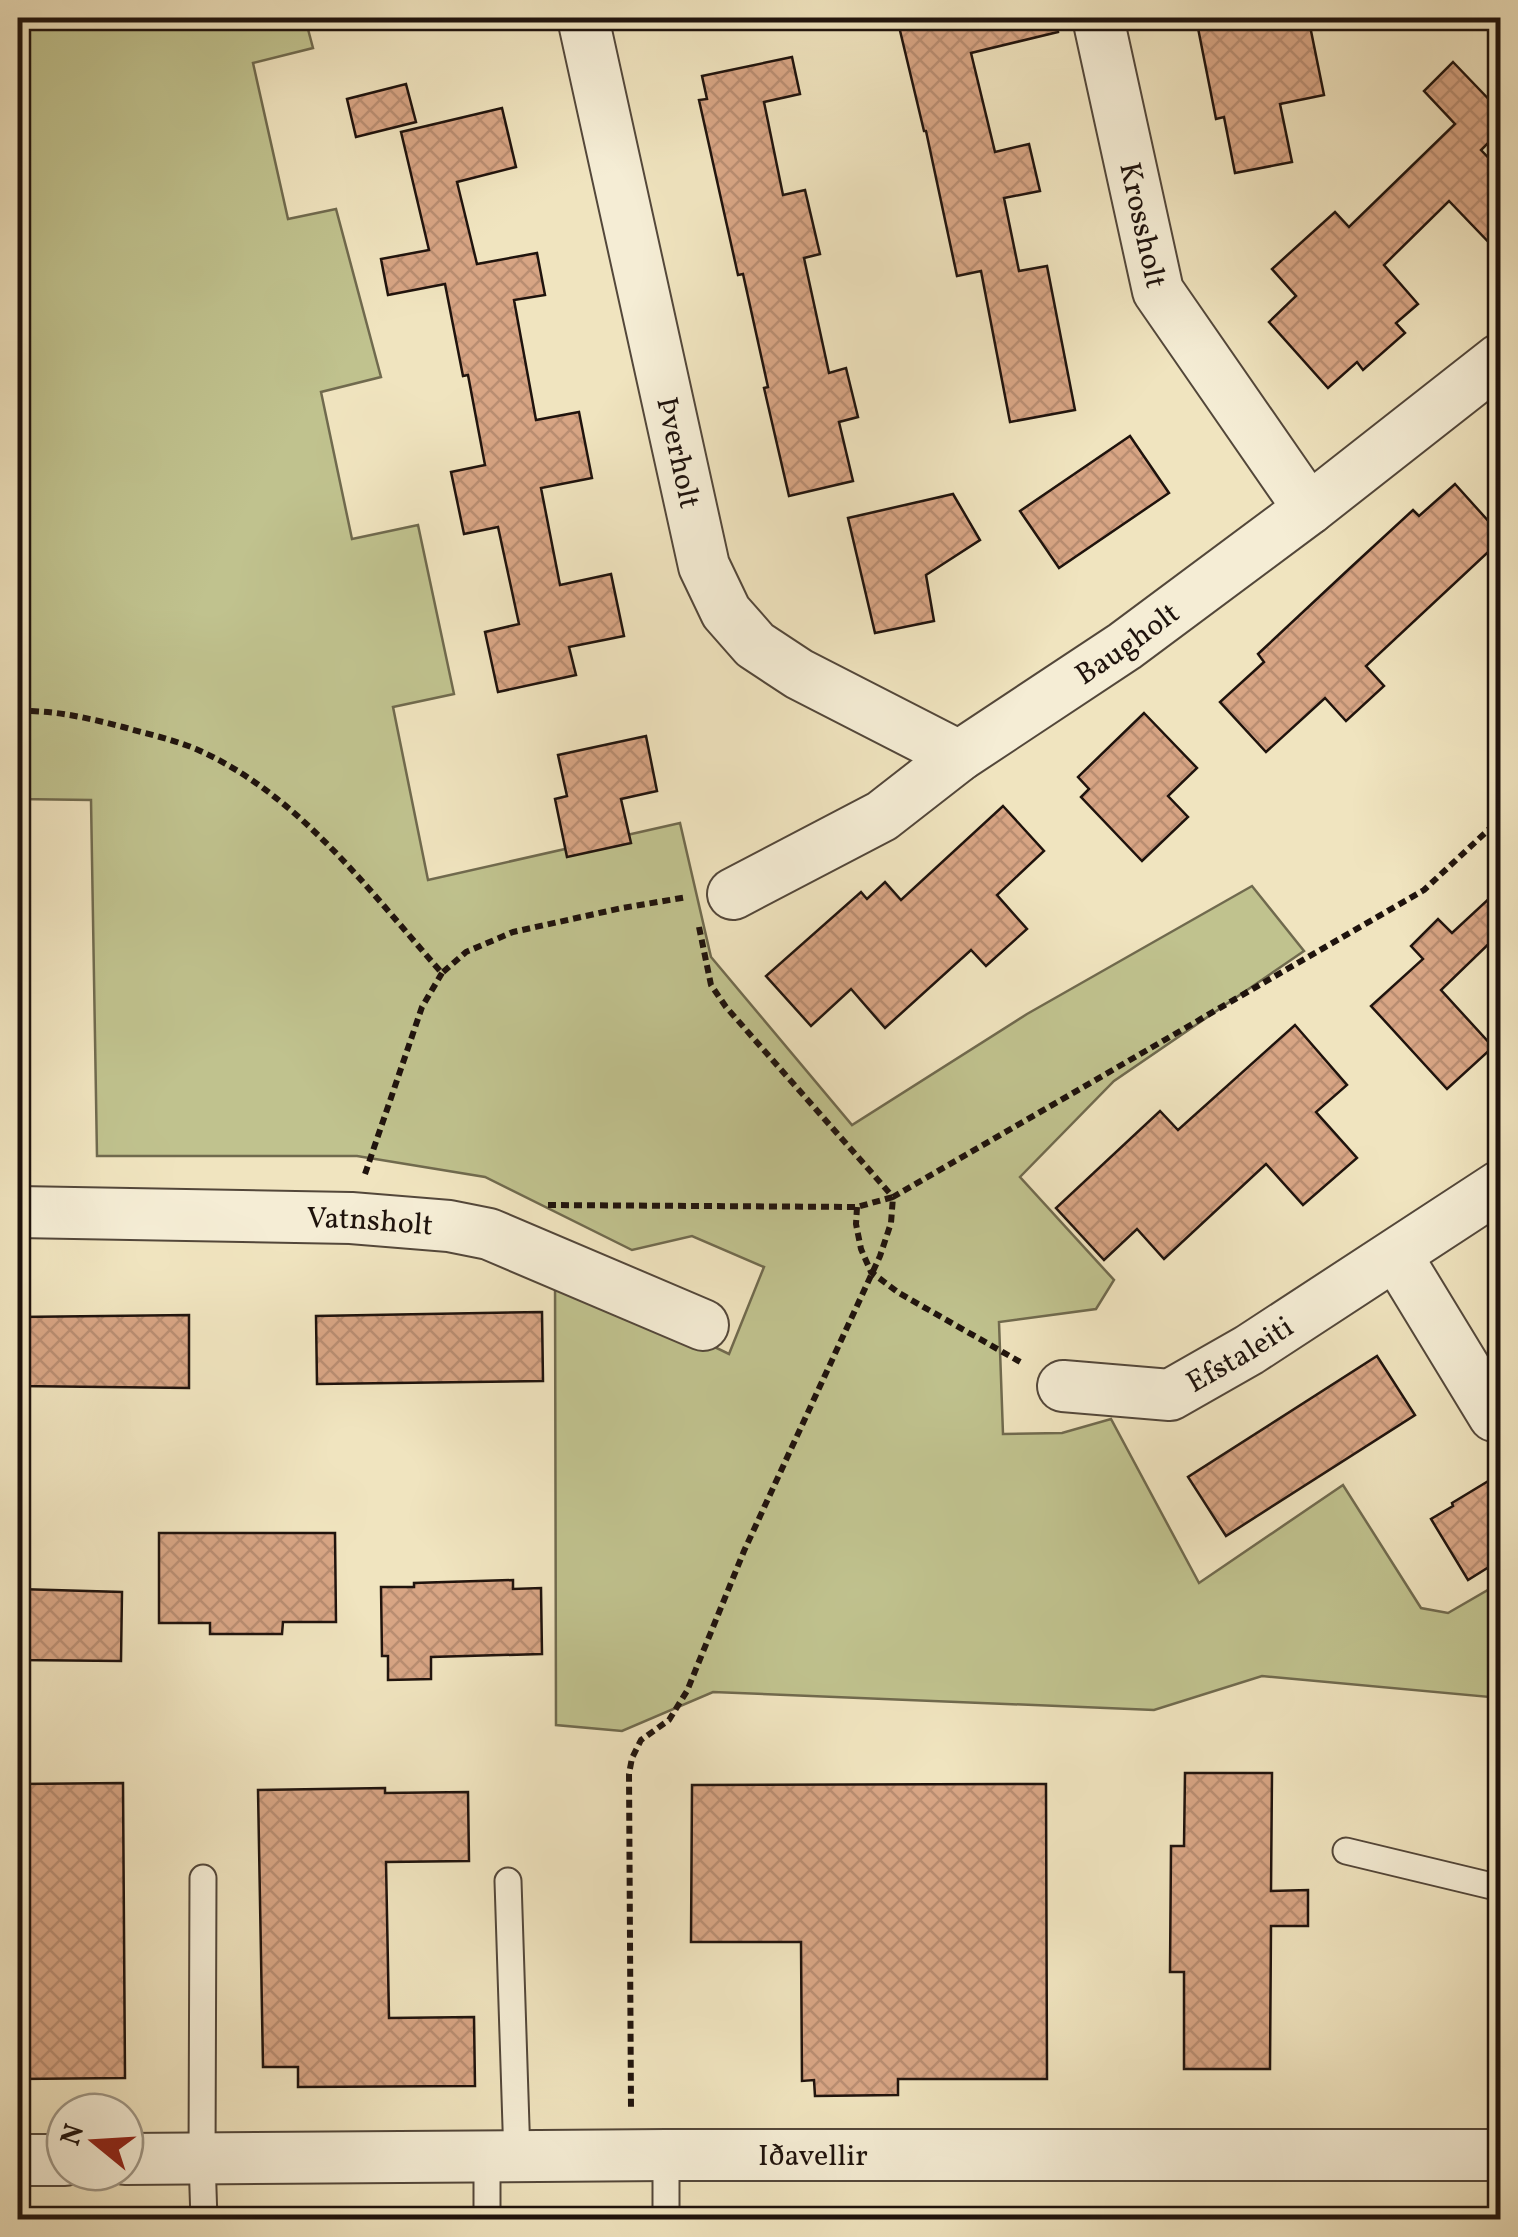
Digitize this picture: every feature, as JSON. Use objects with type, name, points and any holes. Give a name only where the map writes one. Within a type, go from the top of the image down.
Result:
[{"type":"street","name":"Þverholt","points":[[583,18],[704,566],[726,612],[754,646],[799,674],[959,756]]},
{"type":"street","name":"Krossholt","points":[[1098,18],[1158,291],[1309,510]]},
{"type":"street","name":"Baugholt","points":[[707,901],[882,816],[959,756],[1126,646],[1309,510],[1500,359]]},
{"type":"street","name":"Efstaleiti","points":[[1063,1386],[1170,1395],[1249,1350],[1500,1186]]},
{"type":"street","name":"Vatnsholt","points":[[18,1212],[404,1220],[489,1234],[703,1325]]},
{"type":"street","points":[[1396,1255],[1494,1416]]},
{"type":"street","name":"Iðavellir","points":[[145,2160],[1500,2155]]},
{"type":"street","points":[[18,2160],[45,2160]]},
{"type":"lane","points":[[1346,1851],[1500,1888]]},
{"type":"lane","points":[[203,1878],[204,2220]]},
{"type":"lane","points":[[488,2220],[502,2158],[508,1881]]},
{"type":"lane","points":[[648,2155],[666,2220]]},
{"type":"path","points":[[18,711],[41,710],[154,735],[196,749],[230,768],[307,822],[442,972]]},
{"type":"path","points":[[489,1234],[523,1205],[856,1207],[892,1197],[1424,890],[1500,819]]},
{"type":"path","points":[[351,1218],[422,1006],[442,972],[466,952],[512,932],[622,908],[707,901],[704,962],[711,985],[892,1197],[890,1224],[880,1256],[744,1550],[687,1691],[668,1720],[641,1740],[632,1758],[629,1774],[648,2155]]},
{"type":"path","points":[[856,1207],[861,1249],[871,1272],[899,1293],[1063,1386]]},
{"type":"green space","points":[[18,18],[305,18],[313,48],[253,63],[288,219],[336,209],[381,377],[321,392],[352,539],[418,525],[454,694],[393,707],[428,880],[680,823],[711,957],[852,1125],[1027,1014],[1252,886],[1304,951],[1114,1081],[1020,1177],[1114,1280],[1096,1309],[999,1322],[1003,1434],[1062,1433],[1111,1419],[1199,1583],[1343,1485],[1421,1608],[1448,1613],[1500,1583],[1500,1698],[1262,1676],[1154,1710],[713,1692],[622,1731],[556,1725],[555,1270],[729,1354],[764,1267],[692,1236],[632,1250],[485,1177],[357,1156],[97,1156],[91,800],[18,799]]},
{"type":"building","points":[[897,18],[1056,18],[1058,32],[971,53],[995,152],[1029,144],[1040,191],[1004,198],[1019,271],[1047,266],[1075,410],[1010,422],[981,271],[957,276]]},
{"type":"building","points":[[1196,18],[1271,18],[1274,29],[1309,21],[1324,95],[1280,104],[1292,162],[1235,173],[1224,117],[1216,119]]},
{"type":"building","points":[[792,57],[800,94],[764,102],[783,195],[805,190],[820,254],[804,258],[829,373],[846,368],[858,417],[839,422],[853,481],[789,496],[743,274],[738,275],[699,100],[707,99],[702,76]]},
{"type":"building","points":[[1453,62],[1500,111],[1500,131],[1481,150],[1500,170],[1500,254],[1449,201],[1384,265],[1418,304],[1396,323],[1405,333],[1363,370],[1357,362],[1328,388],[1269,322],[1296,296],[1272,269],[1335,212],[1349,227],[1455,124],[1424,91]]},
{"type":"building","points":[[406,84],[416,122],[356,137],[347,99]]},
{"type":"building","points":[[502,108],[516,167],[457,182],[477,264],[537,253],[545,295],[514,300],[536,420],[579,412],[592,478],[541,488],[560,585],[611,574],[624,636],[569,647],[576,675],[498,692],[485,632],[519,624],[498,527],[464,534],[451,472],[485,465],[445,284],[388,295],[381,259],[429,250],[401,132]]},
{"type":"building","points":[[1130,436],[1169,493],[1059,568],[1020,511]]},
{"type":"building","points":[[1455,484],[1500,534],[1500,541],[1366,666],[1384,686],[1346,721],[1325,698],[1266,752],[1220,702],[1264,662],[1258,654],[1349,569],[1413,510],[1419,516]]},
{"type":"building","points":[[953,494],[980,540],[926,575],[934,621],[875,633],[848,518]]},
{"type":"building","points":[[1144,713],[1197,768],[1168,796],[1188,817],[1142,861],[1081,797],[1089,789],[1078,777]]},
{"type":"building","points":[[646,736],[657,791],[621,799],[631,843],[567,857],[555,799],[567,796],[558,755]]},
{"type":"building","points":[[1003,806],[1044,851],[997,895],[1027,929],[986,966],[971,950],[885,1028],[851,989],[811,1026],[766,976],[861,892],[867,899],[885,882],[901,900]]},
{"type":"building","points":[[1494,894],[1500,901],[1500,933],[1441,990],[1493,1047],[1447,1089],[1371,1006],[1423,959],[1411,946],[1438,919],[1452,933]]},
{"type":"building","points":[[1295,1025],[1347,1085],[1316,1112],[1357,1158],[1303,1205],[1266,1164],[1164,1259],[1137,1229],[1104,1260],[1056,1208],[1160,1111],[1178,1130]]},
{"type":"building","points":[[542,1312],[543,1381],[317,1384],[316,1316]]},
{"type":"building","points":[[189,1315],[189,1388],[18,1386],[18,1317]]},
{"type":"building","points":[[1377,1356],[1415,1415],[1226,1536],[1188,1477]]},
{"type":"building","points":[[1500,1474],[1500,1560],[1468,1580],[1431,1519]]},
{"type":"building","points":[[159,1533],[335,1533],[336,1622],[283,1622],[282,1634],[210,1634],[210,1623],[159,1623]]},
{"type":"building","points":[[513,1580],[513,1589],[541,1588],[542,1654],[431,1657],[431,1679],[388,1680],[388,1656],[382,1656],[381,1587]]},
{"type":"building","points":[[18,1589],[122,1592],[121,1661],[18,1660]]},
{"type":"building","points":[[1185,1773],[1272,1773],[1271,1891],[1308,1890],[1308,1926],[1271,1926],[1270,2069],[1184,2069],[1184,1972],[1170,1972],[1171,1846],[1184,1846]]},
{"type":"building","points":[[123,1783],[125,2078],[18,2079],[18,1784]]},
{"type":"building","points":[[1046,1784],[1047,2079],[898,2079],[898,2095],[815,2096],[814,2080],[802,2081],[801,1942],[691,1942],[692,1785]]},
{"type":"building","points":[[385,1788],[385,1793],[468,1792],[469,1861],[386,1862],[389,2018],[474,2017],[475,2086],[298,2087],[298,2067],[263,2067],[258,1790]]}]
